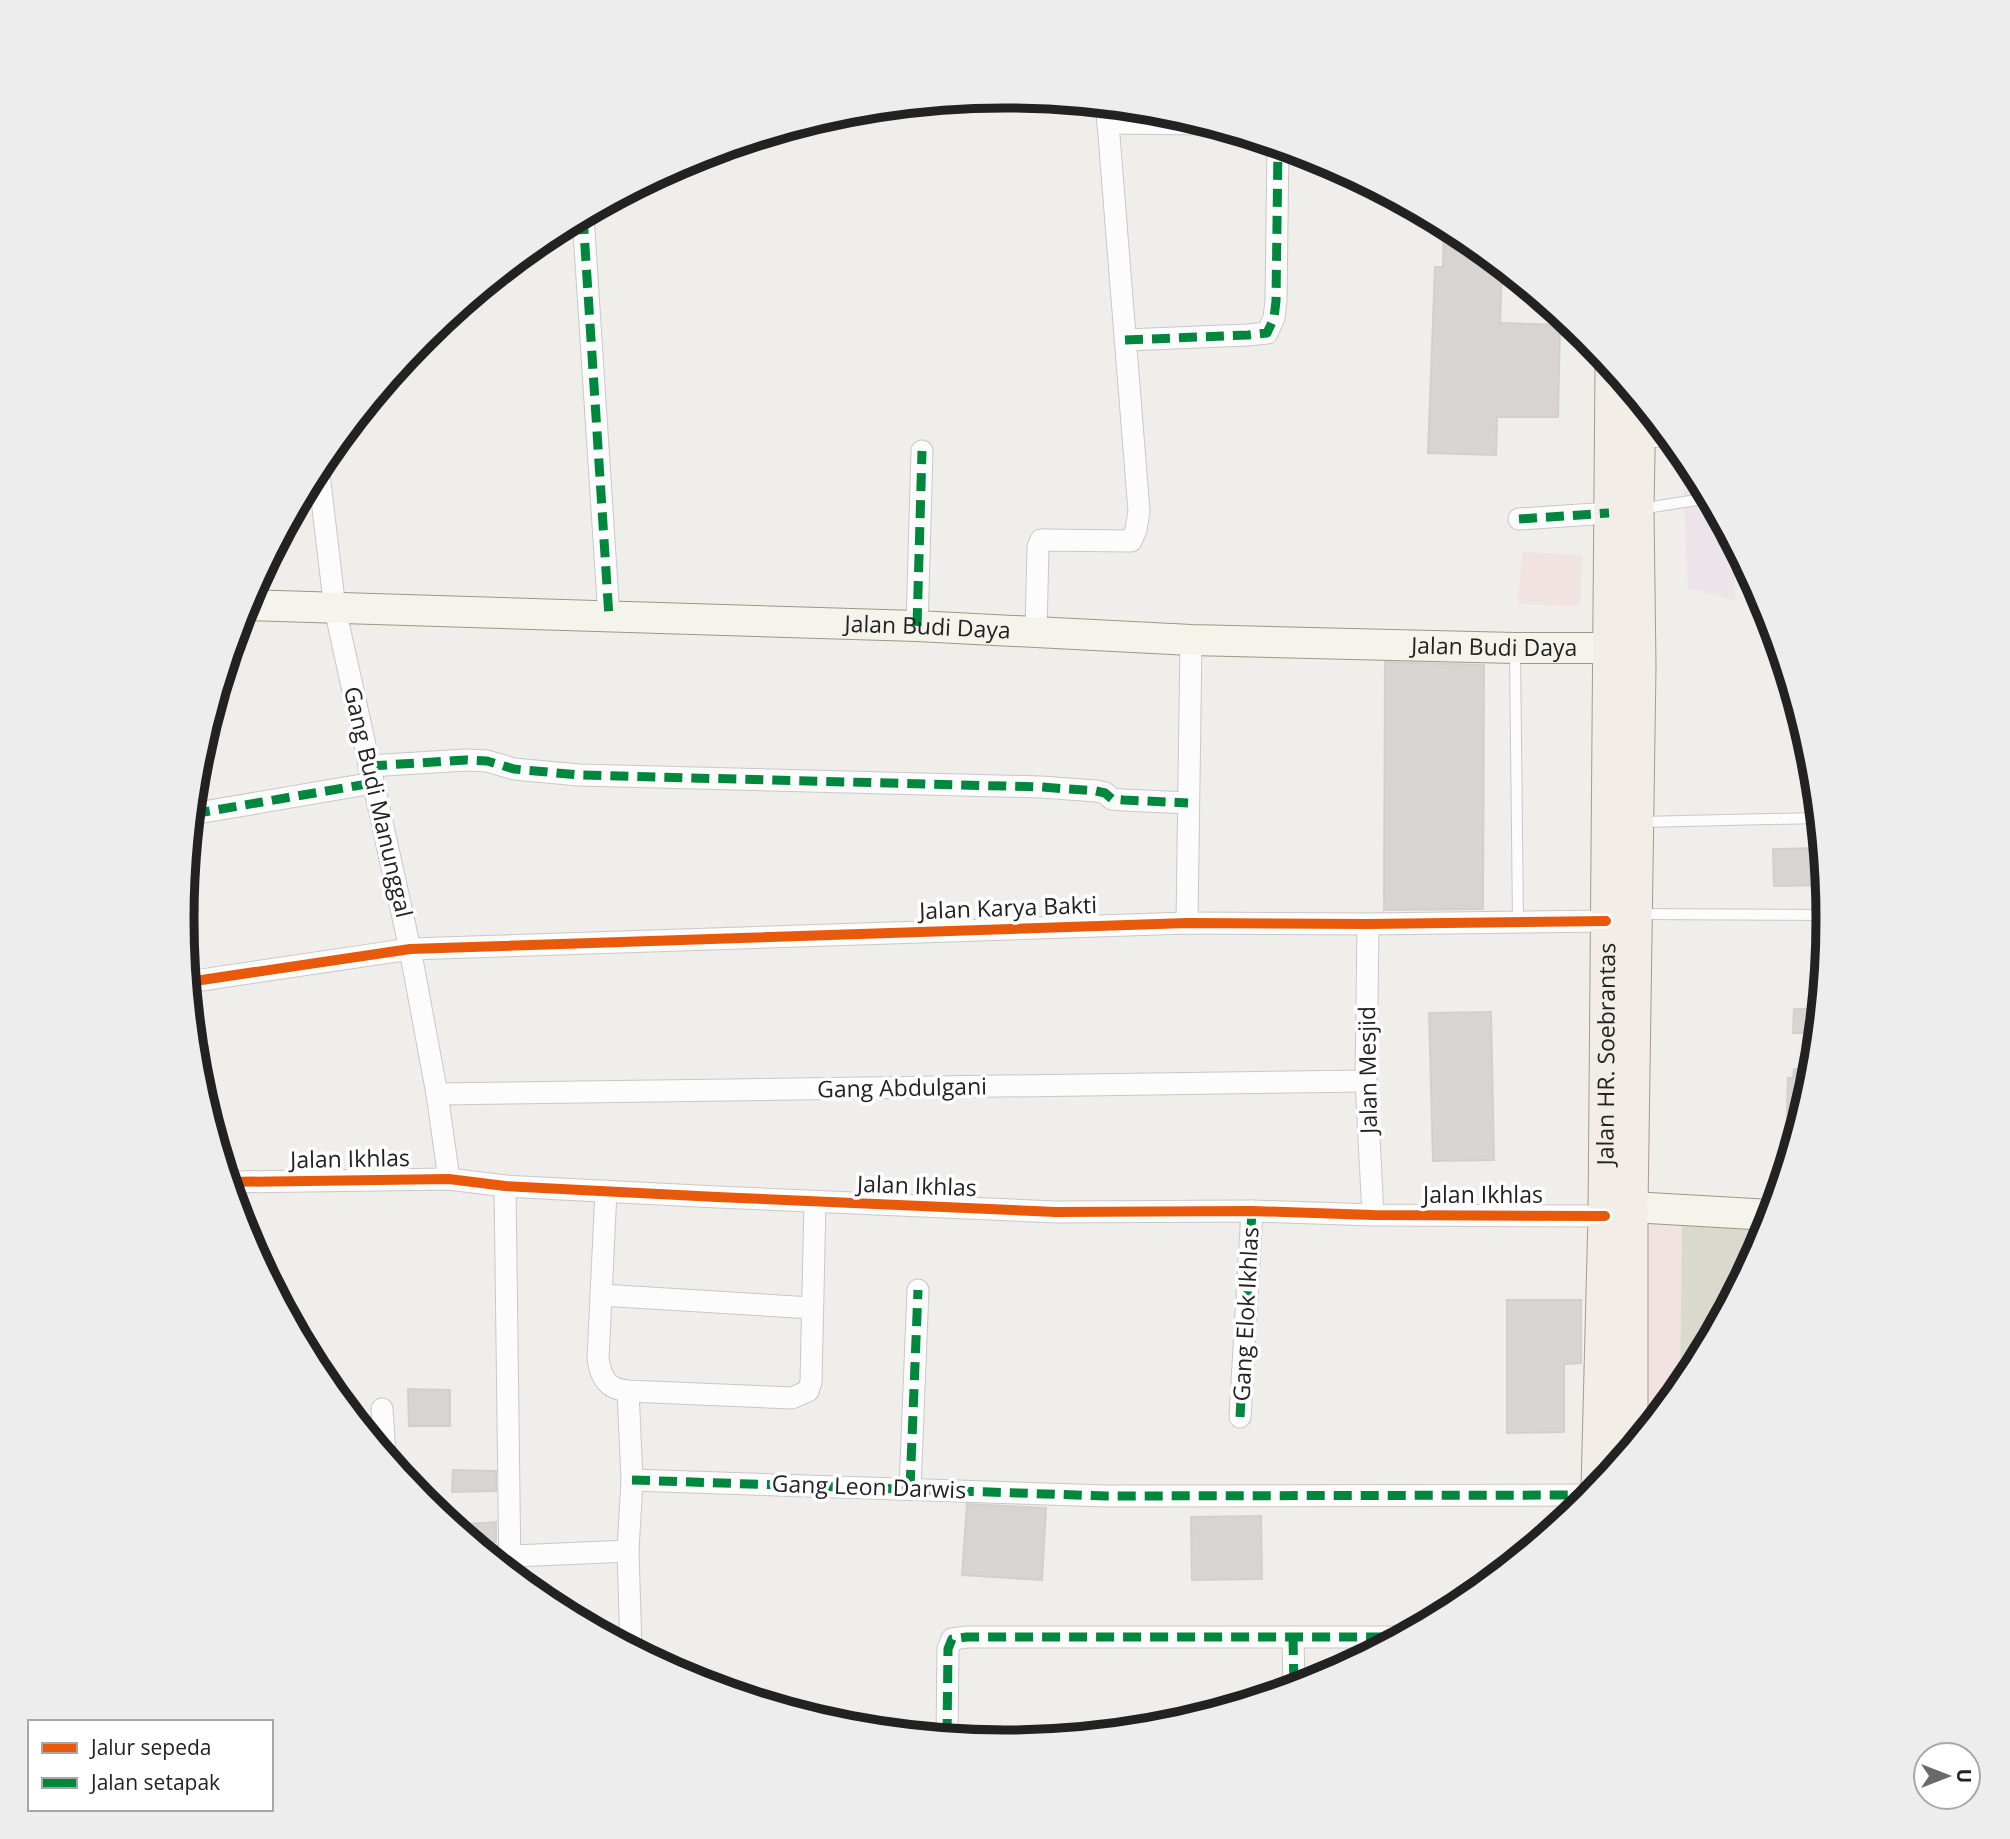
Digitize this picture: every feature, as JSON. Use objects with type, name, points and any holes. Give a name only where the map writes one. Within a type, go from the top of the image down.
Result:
[{"type":"main road","name":"Jalan HR. Soebrantas","points":[[1613,383],[1639,667],[1637,822],[1621,918]]},
{"type":"main road","name":"Jalan HR. Soebrantas","points":[[1621,1443],[1618,1212],[1621,918],[1610,648],[1623,511],[1653,436]]},
{"type":"street","points":[[1037,632],[1038,547],[1041,540],[1131,541],[1139,511],[1107,115]]},
{"type":"street","points":[[1125,340],[1267,333],[1274,318],[1276,302],[1278,156]]},
{"type":"street","points":[[584,227],[609,617]]},
{"type":"street","points":[[917,626],[922,451]]},
{"type":"street","name":"Gang Budi Manunggal","points":[[320,486],[335,608],[410,949],[437,1094],[449,1179]]},
{"type":"street","points":[[1519,519],[1623,511]]},
{"type":"street","name":"Jalan Budi Daya","points":[[258,605],[917,626],[1191,640],[1610,648]]},
{"type":"street","points":[[1187,923],[1191,640]]},
{"type":"street","points":[[201,812],[371,775],[466,760],[487,761],[514,769],[579,775],[1041,788],[1096,791],[1105,793],[1112,799],[1188,803]]},
{"type":"street","name":"Jalan Karya Bakti","points":[[197,981],[410,949],[1187,923],[1368,924],[1621,918]]},
{"type":"street","name":"Jalan Mesjid","points":[[1368,924],[1366,1081],[1373,1215]]},
{"type":"street","name":"Gang Abdulgani","points":[[437,1094],[1366,1081]]},
{"type":"street","name":"Jalan Ikhlas","points":[[238,1182],[449,1179],[505,1186],[1055,1212],[1373,1215],[1618,1212]]},
{"type":"street","points":[[503,1556],[505,1186]]},
{"type":"street","points":[[606,1191],[598,1359],[604,1381],[611,1387],[628,1391],[792,1398],[808,1391],[811,1382],[815,1202]]},
{"type":"street","name":"Gang Elok Ikhlas","points":[[1240,1417],[1252,1212]]},
{"type":"street","points":[[1618,1212],[1759,1216]]},
{"type":"street","points":[[910,1488],[918,1290]]},
{"type":"street","points":[[601,1295],[812,1308]]},
{"type":"street","points":[[628,1391],[632,1480],[628,1551],[631,1639]]},
{"type":"street","points":[[382,1409],[384,1440]]},
{"type":"street","name":"Gang Leon Darwis","points":[[632,1480],[1106,1496],[1576,1495]]},
{"type":"street","points":[[509,1561],[628,1551]]},
{"type":"street","points":[[1293,1637],[1294,1677]]},
{"type":"street","points":[[947,1729],[948,1649],[952,1639],[1382,1637]]},
{"type":"lane","points":[[1623,511],[1698,500]]},
{"type":"lane","points":[[1515,648],[1518,922]]},
{"type":"lane","points":[[1637,822],[1809,818]]},
{"type":"lane","points":[[1621,918],[1816,915]]},
{"type":"shaded area","points":[[1683,475],[1735,568],[1735,600],[1688,588]]},
{"type":"shaded area","points":[[1522,552],[1582,555],[1580,606],[1518,604]]},
{"type":"shaded area","points":[[1644,1219],[1682,1221],[1680,1368],[1643,1419]]},
{"type":"shaded area","points":[[1682,1221],[1755,1226],[1732,1278],[1680,1368]]},
{"type":"building","points":[[1444,237],[1502,278],[1500,323],[1556,325],[1560,329],[1558,417],[1497,417],[1496,455],[1428,453],[1435,267],[1443,267]]},
{"type":"building","points":[[1385,662],[1484,665],[1483,909],[1384,910]]},
{"type":"building","points":[[1812,848],[1815,885],[1774,886],[1773,849]]},
{"type":"building","points":[[1794,1009],[1811,1009],[1808,1033],[1793,1033]]},
{"type":"building","points":[[1491,1012],[1494,1160],[1433,1161],[1429,1013]]},
{"type":"building","points":[[1794,1069],[1801,1069],[1786,1134],[1788,1078],[1793,1078]]},
{"type":"building","points":[[1507,1300],[1581,1300],[1581,1363],[1564,1364],[1564,1432],[1507,1433]]},
{"type":"building","points":[[408,1389],[450,1390],[450,1426],[409,1426]]},
{"type":"building","points":[[453,1470],[496,1471],[496,1491],[452,1492]]},
{"type":"building","points":[[967,1504],[1046,1508],[1042,1580],[962,1575]]},
{"type":"building","points":[[1261,1516],[1262,1579],[1192,1580],[1191,1517]]},
{"type":"building","points":[[496,1522],[496,1542],[486,1542],[465,1524]]},
{"type":"marked path","points":[[1125,340],[1267,333],[1274,318],[1276,301],[1278,156]]},
{"type":"marked path","points":[[584,227],[609,617]]},
{"type":"marked path","points":[[917,626],[922,451]]},
{"type":"marked path","points":[[1519,519],[1609,513]]},
{"type":"marked path","points":[[369,766],[466,760],[487,761],[514,769],[579,775],[1041,787],[1096,791],[1105,793],[1112,799],[1188,803]]},
{"type":"marked path","points":[[201,812],[373,783]]},
{"type":"marked path","points":[[1240,1417],[1252,1211]]},
{"type":"marked path","points":[[910,1488],[918,1290]]},
{"type":"marked path","points":[[632,1480],[1106,1496],[1576,1495]]},
{"type":"marked path","points":[[1293,1637],[1294,1677]]},
{"type":"marked path","points":[[947,1729],[948,1649],[952,1639],[1382,1637]]},
{"type":"cycle path","points":[[197,981],[410,949],[1187,923],[1606,921]]},
{"type":"cycle path","points":[[238,1182],[449,1179],[505,1186],[1055,1212],[1252,1211],[1373,1215],[1605,1216]]}]
